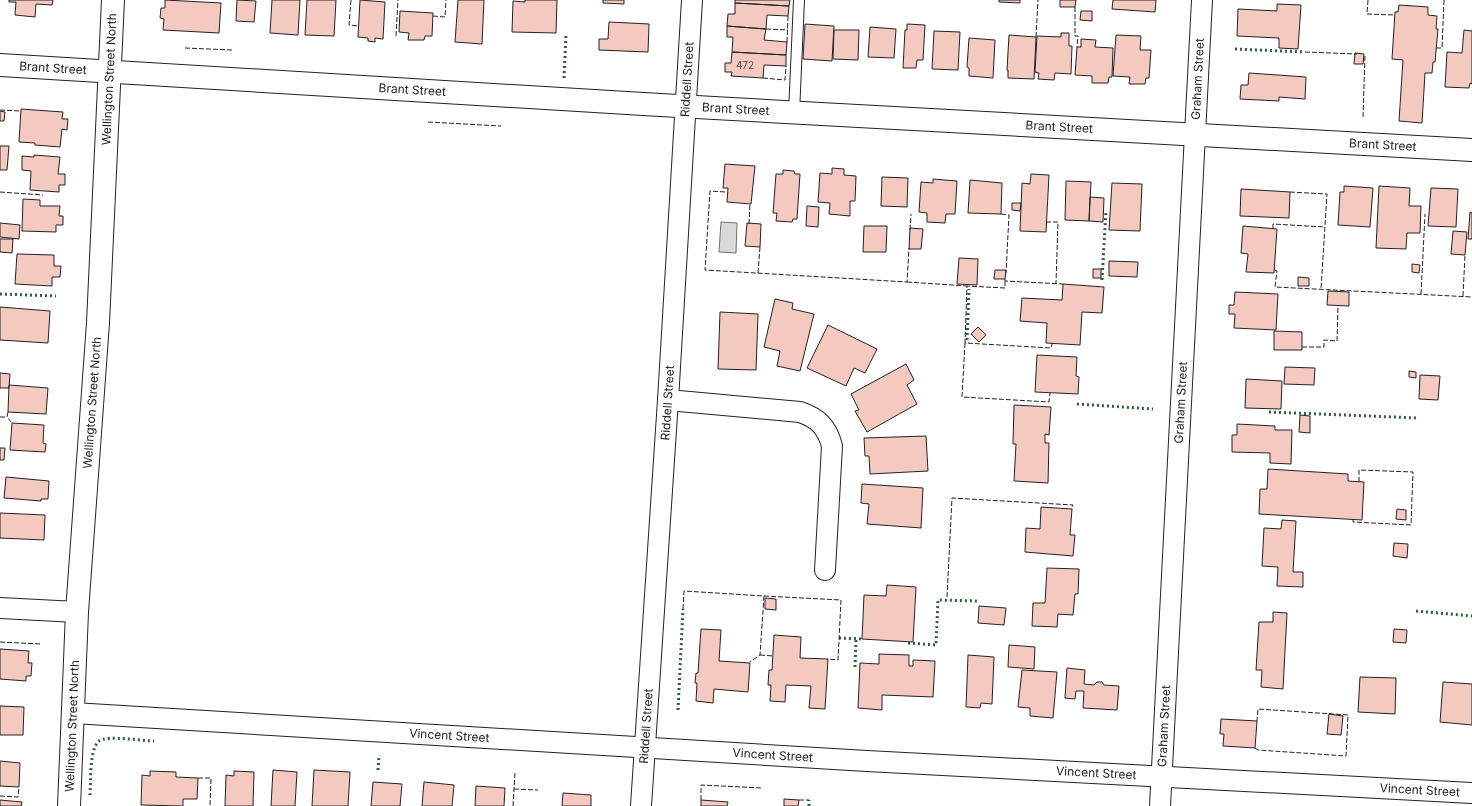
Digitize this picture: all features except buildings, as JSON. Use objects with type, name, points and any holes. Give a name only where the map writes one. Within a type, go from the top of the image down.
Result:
[{"type":"street","name":"Wellington Street North","points":[[69,806],[78,612],[98,323],[113,0]]},
{"type":"street","name":"Riddell Street","points":[[641,806],[668,400],[692,0]]},
{"type":"street","name":"Graham Street","points":[[1160,806],[1202,0]]},
{"type":"street","name":"Brant Street","points":[[0,65],[794,113],[1472,150]]},
{"type":"street","points":[[668,400],[800,412],[811,416],[821,424],[829,434],[832,446],[825,570]]},
{"type":"street","points":[[0,608],[78,612]]},
{"type":"street","name":"Vincent Street","points":[[73,713],[644,748],[1472,793]]},
{"type":"lane","points":[[794,113],[799,0]]},
{"type":"shaded area","points":[[721,222],[737,223],[736,253],[719,252]]},
{"type":"hedge","points":[[564,78],[566,34]]},
{"type":"hedge","points":[[1235,49],[1305,52]]},
{"type":"hedge","points":[[1102,280],[1106,210]]},
{"type":"hedge","points":[[967,340],[969,289]]},
{"type":"hedge","points":[[0,294],[56,296]]},
{"type":"hedge","points":[[1077,404],[1153,409]]},
{"type":"hedge","points":[[1269,412],[1418,418]]},
{"type":"hedge","points":[[908,643],[936,645],[938,600],[977,601]]},
{"type":"hedge","points":[[678,710],[683,609]]},
{"type":"hedge","points":[[1416,611],[1472,616]]},
{"type":"hedge","points":[[839,638],[864,639]]},
{"type":"hedge","points":[[855,667],[856,639]]},
{"type":"hedge","points":[[90,795],[92,758],[96,745],[99,741],[109,738],[154,741]]},
{"type":"hedge","points":[[378,770],[379,755]]},
{"type":"hedge","points":[[809,800],[809,806]]},
{"type":"fence","points":[[351,0],[349,25],[358,26]]},
{"type":"fence","points":[[396,36],[398,0]]},
{"type":"fence","points":[[433,16],[445,17],[446,0]]},
{"type":"fence","points":[[1036,37],[1038,0]]},
{"type":"fence","points":[[1368,0],[1367,14],[1394,15]]},
{"type":"fence","points":[[1436,48],[1442,48],[1444,0]]},
{"type":"fence","points":[[1075,7],[1075,36],[1078,36],[1077,47]]},
{"type":"fence","points":[[787,42],[788,16]]},
{"type":"fence","points":[[766,29],[788,30]]},
{"type":"fence","points":[[185,48],[232,50]]},
{"type":"fence","points":[[1305,52],[1357,54]]},
{"type":"fence","points":[[1363,117],[1365,55]]},
{"type":"fence","points":[[763,78],[785,80],[786,66]]},
{"type":"fence","points":[[0,110],[21,111]]},
{"type":"fence","points":[[428,122],[501,126]]},
{"type":"fence","points":[[725,192],[710,191],[705,270],[907,282],[909,248]]},
{"type":"fence","points":[[0,192],[43,195]]},
{"type":"fence","points":[[1290,192],[1327,194],[1321,289]]},
{"type":"fence","points":[[749,224],[750,204]]},
{"type":"fence","points":[[910,230],[911,214]]},
{"type":"fence","points":[[1001,214],[1009,215],[1006,273]]},
{"type":"fence","points":[[1421,294],[1425,214]]},
{"type":"fence","points":[[1046,222],[1058,222],[1056,283]]},
{"type":"fence","points":[[1273,228],[1273,224],[1325,227]]},
{"type":"fence","points":[[758,273],[760,247]]},
{"type":"fence","points":[[1463,296],[1465,255]]},
{"type":"fence","points":[[1274,270],[1277,271],[1275,287],[1472,297]]},
{"type":"fence","points":[[1005,279],[1005,281],[1063,284]]},
{"type":"fence","points":[[1005,281],[1005,288],[967,286],[965,343],[1051,348],[1052,344]]},
{"type":"fence","points":[[907,282],[967,286]]},
{"type":"fence","points":[[1302,347],[1324,347],[1324,340],[1337,341],[1338,306]]},
{"type":"fence","points":[[965,343],[962,397],[1049,402],[1050,393]]},
{"type":"fence","points":[[8,412],[7,417],[12,423]]},
{"type":"fence","points":[[0,417],[7,417]]},
{"type":"fence","points":[[1353,519],[1353,522],[1411,525],[1413,472],[1359,470],[1359,482]]},
{"type":"fence","points":[[947,597],[952,498],[1073,505],[1072,509]]},
{"type":"fence","points":[[683,609],[684,591],[764,596],[760,655],[750,662]]},
{"type":"fence","points":[[764,596],[841,600],[838,660],[828,659]]},
{"type":"fence","points":[[0,642],[41,644]]},
{"type":"fence","points":[[760,655],[773,656]]},
{"type":"fence","points":[[1255,748],[1258,750],[1346,756],[1348,715],[1258,709],[1257,721]]},
{"type":"fence","points":[[513,806],[515,772]]},
{"type":"fence","points":[[198,778],[211,778],[210,806]]},
{"type":"fence","points":[[701,800],[701,785],[763,788]]},
{"type":"fence","points":[[0,796],[18,797],[19,787]]},
{"type":"fence","points":[[514,789],[538,790]]},
{"type":"fence","points":[[799,800],[809,800]]}]
